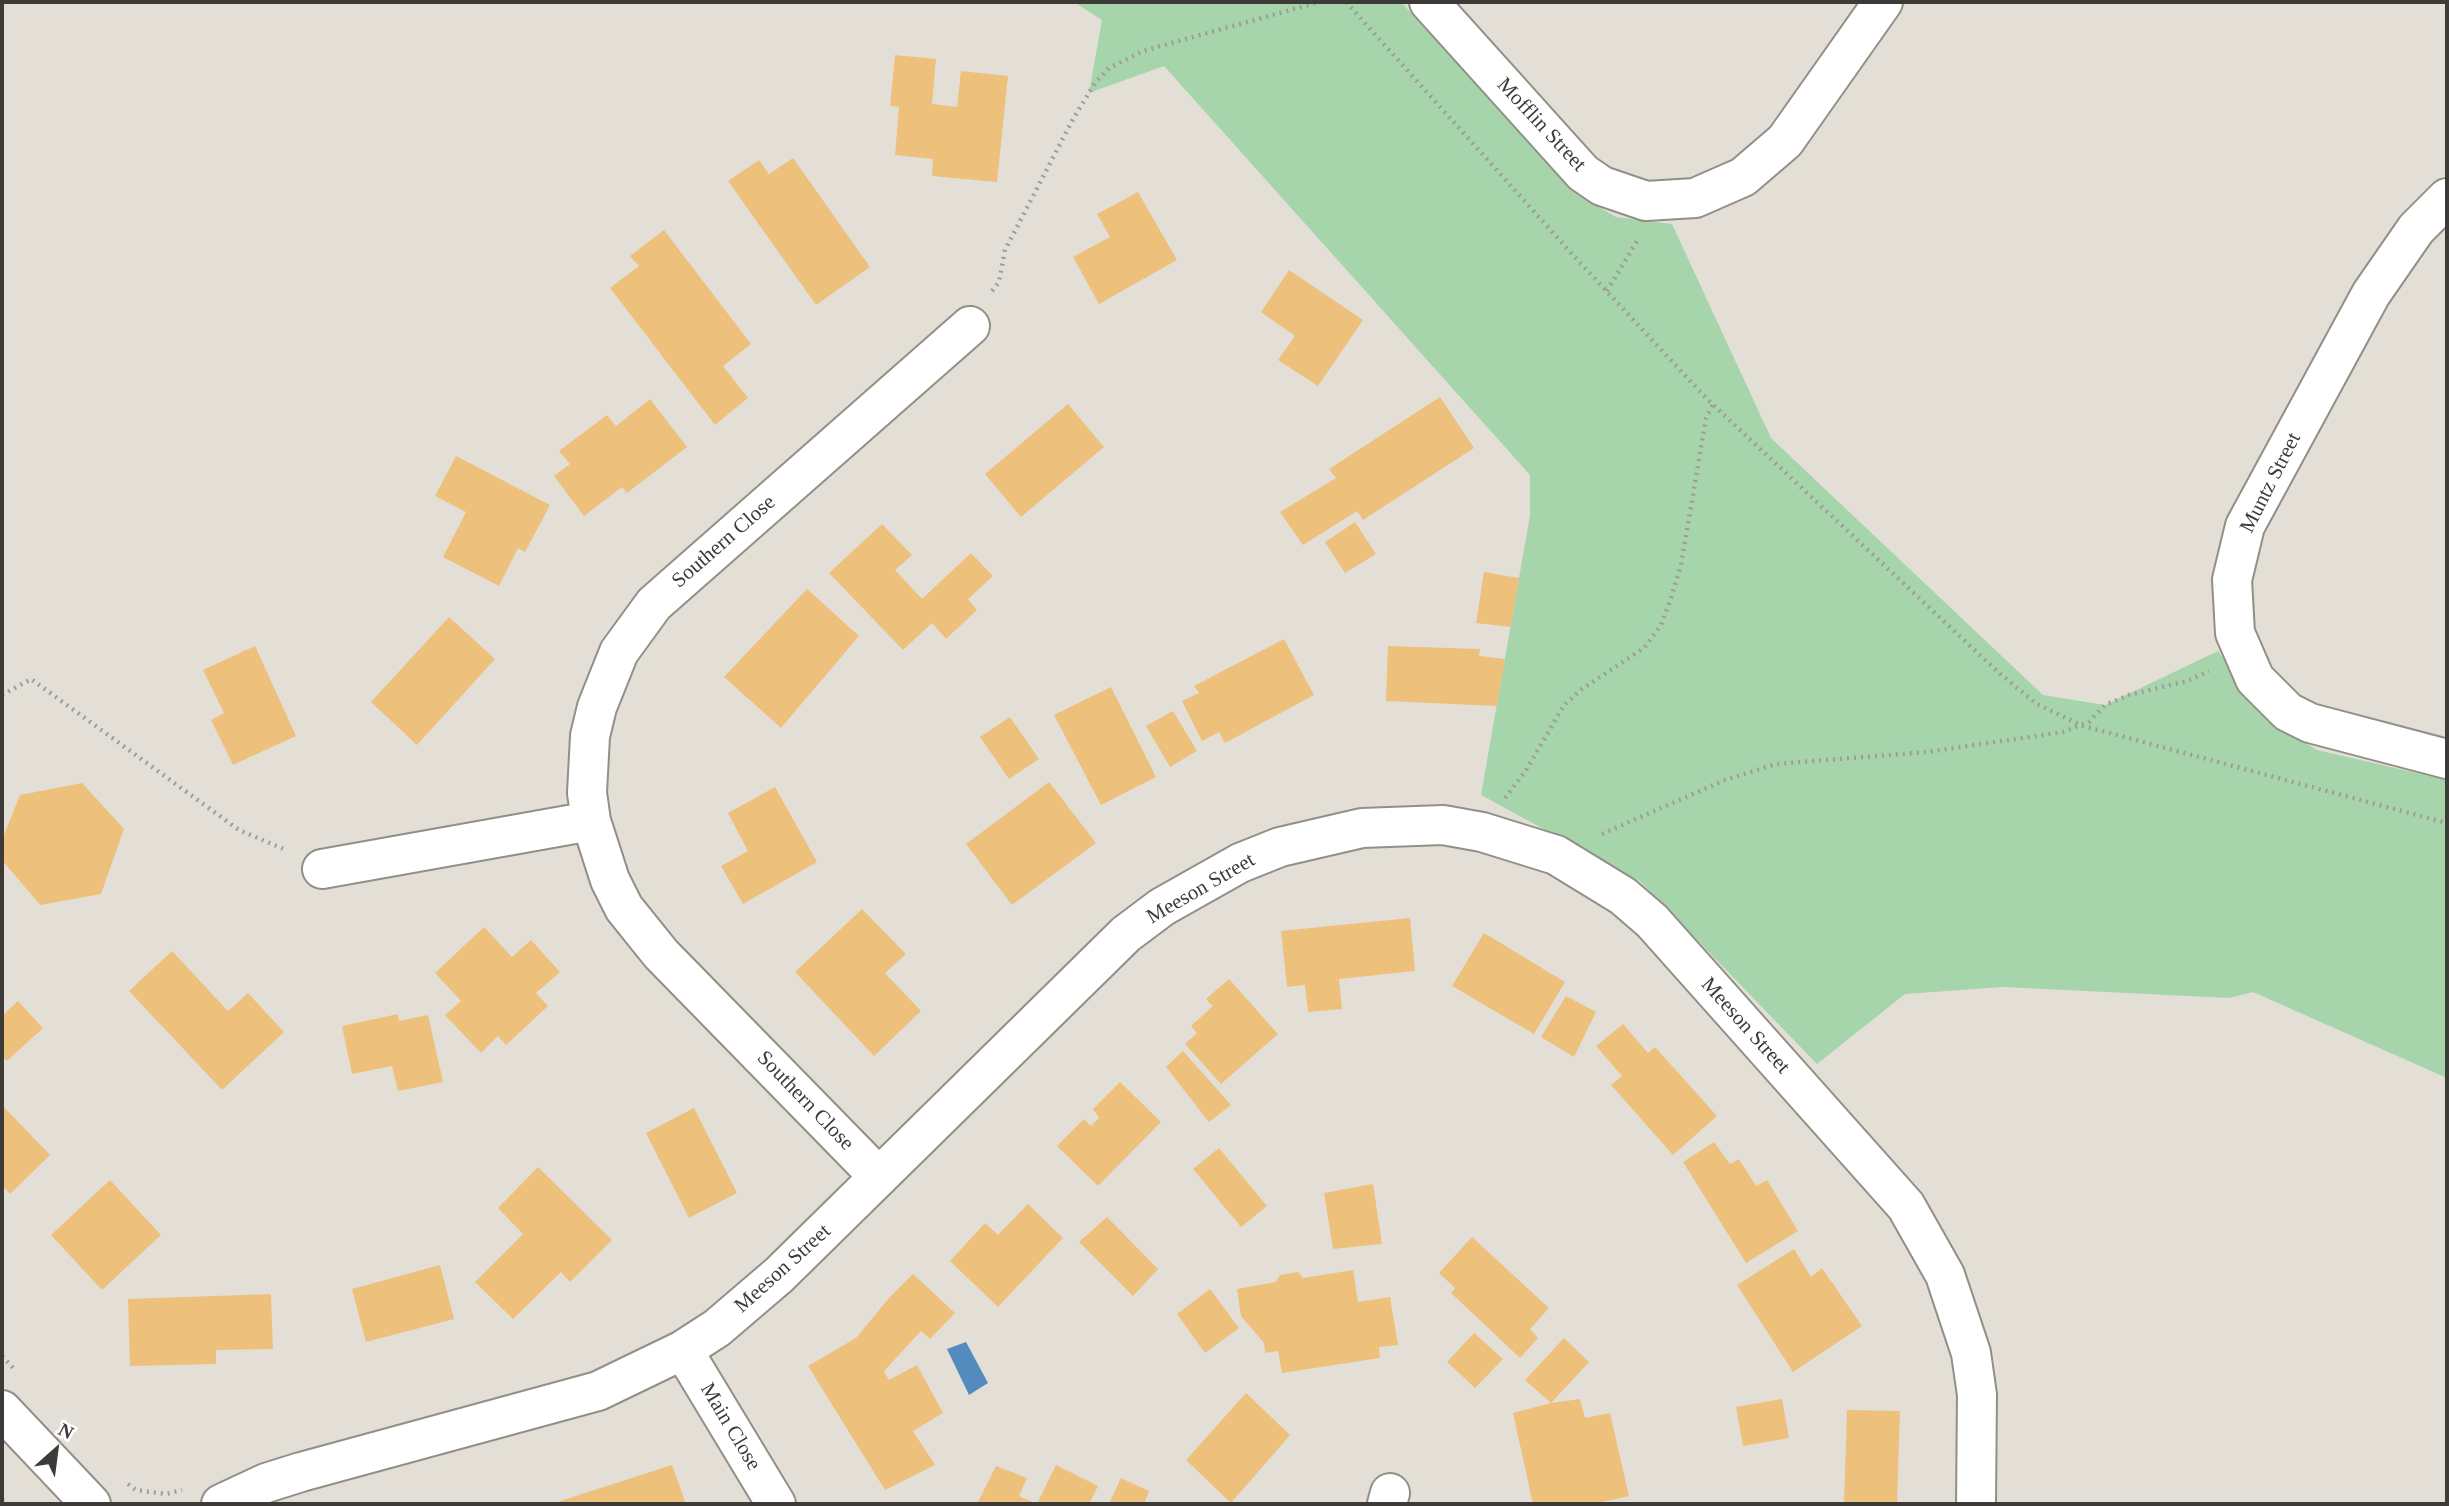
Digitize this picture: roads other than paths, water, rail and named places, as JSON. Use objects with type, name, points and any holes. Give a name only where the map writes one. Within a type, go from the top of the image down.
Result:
[{"type":"street","name":"Mofflin Street","points":[[1429,2],[1583,173],[1602,186],[1646,201],[1695,198],[1743,177],[1785,141],[1883,2]]},
{"type":"street","name":"Muntz Street","points":[[2447,198],[2416,229],[2371,294],[2245,526],[2232,580],[2235,633],[2255,679],[2288,712],[2310,723],[2447,760]]},
{"type":"street","name":"Southern Close","points":[[879,1177],[660,954],[624,908],[610,880],[591,821],[588,782],[590,736],[597,707],[619,652],[654,604],[970,327]]},
{"type":"street","points":[[321,869],[591,821]]},
{"type":"street","name":"Meeson Street","points":[[221,1504],[266,1483],[301,1472],[597,1391],[683,1350],[717,1328],[779,1275],[1126,934],[1162,906],[1240,863],[1280,847],[1362,828],[1443,825],[1482,832],[1556,855],[1623,896],[1652,921],[1906,1206],[1945,1275],[1970,1353],[1977,1395],[1976,1504]]},
{"type":"street","name":"Main Close","points":[[683,1350],[776,1504]]},
{"type":"street","points":[[2,1410],[91,1504]]},
{"type":"water","points":[[966,1342],[988,1383],[969,1395],[947,1349]]}]
